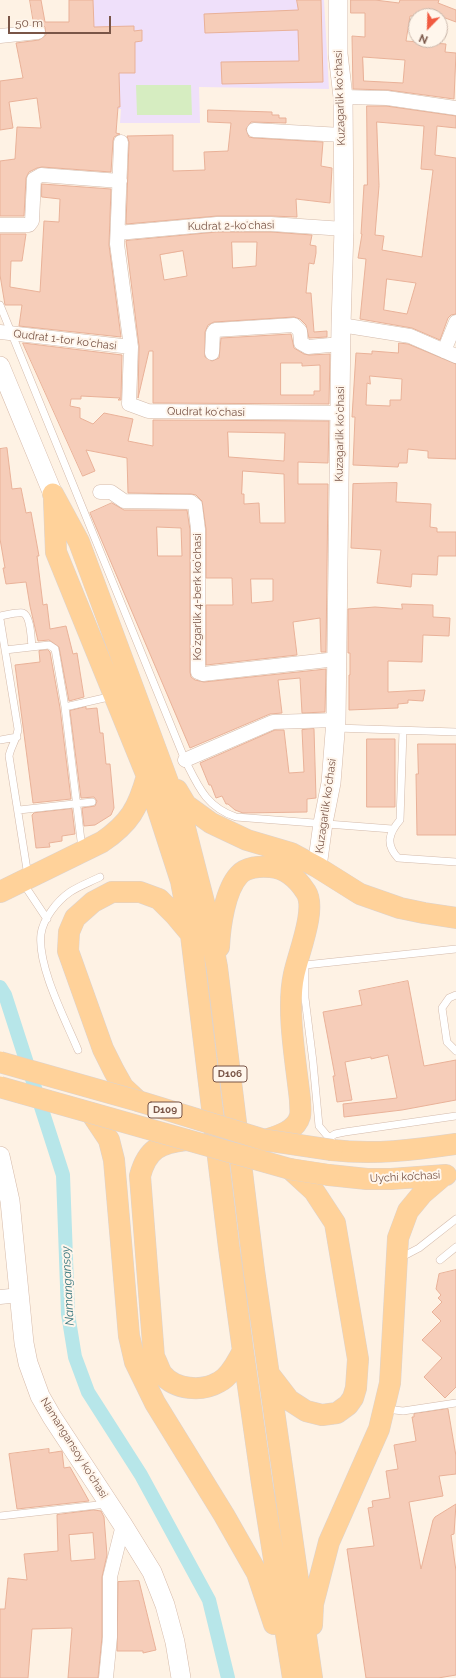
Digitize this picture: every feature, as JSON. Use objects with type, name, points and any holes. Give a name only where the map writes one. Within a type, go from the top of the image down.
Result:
[{"type":"main road","name":"D106","points":[[53,494],[56,552],[115,695],[142,738]]},
{"type":"main road","name":"D106","points":[[53,494],[79,542],[142,738],[154,770],[181,881],[191,935],[227,1233],[262,1484],[302,1674]]},
{"type":"main road","name":"D106","points":[[154,770],[185,828],[207,914],[217,967],[268,1373],[302,1674]]},
{"type":"main road","points":[[0,892],[102,842],[117,832],[128,820],[140,800],[154,770],[186,805],[212,823],[247,840],[291,854],[317,867],[360,894],[377,901],[424,913],[456,918]]},
{"type":"main road","points":[[217,967],[220,934],[229,893],[239,874],[259,866],[279,868],[288,872],[307,893],[310,915],[300,970],[290,998],[300,1100],[300,1116],[292,1127],[281,1135],[265,1140]]},
{"type":"main road","points":[[138,1101],[124,1087],[103,1049],[68,951],[69,932],[75,918],[93,902],[112,892],[140,892],[159,899],[175,915],[191,935]]},
{"type":"main road","name":"D109","points":[[0,1062],[138,1101],[265,1140],[393,1151],[456,1144]]},
{"type":"main road","name":"D109","points":[[0,1087],[290,1169]]},
{"type":"main road","points":[[91,1113],[109,1140],[114,1160],[129,1336],[135,1362],[154,1403],[224,1515],[257,1573],[280,1643],[302,1674]]},
{"type":"main road","points":[[186,1140],[170,1142],[159,1146],[142,1166],[140,1176],[154,1357],[162,1374],[173,1383],[188,1388],[200,1388],[220,1382],[233,1368],[243,1350]]},
{"type":"main road","points":[[268,1373],[289,1400],[306,1411],[322,1415],[337,1413],[348,1405],[353,1398],[356,1388],[358,1359],[335,1223],[314,1191],[290,1169]]},
{"type":"main road","name":"Uychi ko’chasi","points":[[290,1169],[367,1179],[391,1179],[449,1174]]},
{"type":"main road","points":[[302,1674],[313,1604],[329,1542],[379,1429],[390,1383],[398,1238],[408,1211],[422,1194],[449,1174]]},
{"type":"street","name":"Kuzagarlik koʻchasi","points":[[317,867],[323,823],[331,783],[336,724],[340,325],[344,229],[342,135],[343,97],[338,54],[338,0]]},
{"type":"street","points":[[0,36],[38,32]]},
{"type":"street","points":[[343,97],[387,98],[456,108]]},
{"type":"street","points":[[254,130],[342,135]]},
{"type":"street","name":"Qudrat 1-tor koʻchasi","points":[[5,333],[130,347],[117,244],[121,142]]},
{"type":"street","points":[[0,225],[29,225],[32,221],[34,179],[36,176],[41,175],[120,181]]},
{"type":"street","name":"Kudrat 2-koʻchasi","points":[[118,232],[216,224],[271,224],[344,229]]},
{"type":"street","points":[[340,325],[410,336],[450,353],[456,322]]},
{"type":"street","points":[[212,353],[214,341],[213,333],[215,330],[294,325],[300,331],[301,343],[304,346],[308,347],[341,344]]},
{"type":"street","name":"Qudrat koʻchasi","points":[[130,347],[129,404],[133,407],[148,411],[340,413]]},
{"type":"street","name":"D106","points":[[2,378],[53,494]]},
{"type":"street","name":"Koʻzgarlik 4-berk koʻchasi","points":[[100,492],[111,492],[124,500],[191,502],[195,505],[198,529],[198,672],[203,674],[337,659]]},
{"type":"street","points":[[185,760],[272,722],[336,724]]},
{"type":"street","name":"Namangansoy ko'chasi","points":[[0,1156],[10,1201],[24,1342],[28,1363],[40,1396],[52,1417],[152,1572],[165,1605],[175,1642],[181,1678]]},
{"type":"street","points":[[0,1297],[20,1295]]},
{"type":"street","points":[[106,1678],[110,1637],[110,1577],[123,1525]]},
{"type":"lane","points":[[0,305],[5,333],[185,760],[205,797],[226,814],[236,817],[392,829]]},
{"type":"lane","points":[[32,646],[29,619],[26,616],[22,613],[0,617],[18,729],[18,737],[10,750],[10,756],[19,810],[25,879],[47,919]]},
{"type":"lane","points":[[5,650],[49,645],[55,649],[83,851]]},
{"type":"lane","points":[[64,706],[95,701],[115,695]]},
{"type":"lane","points":[[336,724],[403,731],[456,732]]},
{"type":"lane","points":[[403,731],[400,820],[392,829],[390,846],[398,858],[456,862]]},
{"type":"lane","points":[[0,740],[18,737]]},
{"type":"lane","points":[[19,810],[92,802]]},
{"type":"lane","points":[[78,1050],[50,982],[42,953],[41,934],[47,919],[55,906],[69,893],[100,877]]},
{"type":"lane","points":[[336,1147],[319,1126],[313,1062],[300,970],[456,949]]},
{"type":"lane","points":[[456,995],[449,998],[442,1008],[447,1042],[456,1052]]},
{"type":"lane","points":[[336,1147],[335,1134],[456,1116]]},
{"type":"lane","points":[[396,1260],[419,1248],[456,1219]]},
{"type":"lane","points":[[440,1260],[456,1247]]},
{"type":"lane","points":[[384,1409],[403,1411],[456,1403]]},
{"type":"lane","points":[[0,1516],[109,1504]]},
{"type":"shaded area","points":[[73,0],[324,0],[329,89],[199,87],[200,123],[120,123],[121,109],[88,108]]},
{"type":"green space","points":[[136,85],[191,85],[192,115],[137,115]]},
{"type":"building","points":[[30,0],[41,0],[45,22],[69,22],[69,0],[93,0],[94,27],[134,26],[134,31],[142,30],[142,41],[135,42],[135,73],[119,73],[120,107],[118,107],[116,133],[120,134],[114,137],[113,141],[111,172],[42,167],[37,168],[29,172],[26,178],[24,216],[0,216],[0,161],[15,159],[17,127],[41,128],[37,98],[9,102],[13,128],[0,130],[0,81],[23,78],[16,43],[39,40],[46,35],[45,27],[41,24],[34,24]]},
{"type":"building","points":[[297,0],[321,0],[323,82],[222,84],[221,62],[299,61],[298,30],[205,33],[204,14],[298,10]]},
{"type":"building","points":[[351,0],[375,0],[399,3],[400,0],[439,0],[438,3],[456,10],[456,22],[448,19],[448,8],[408,8],[408,28],[406,41],[408,41],[408,48],[446,48],[445,52],[456,53],[454,99],[388,90],[353,89],[352,36],[365,37],[365,13],[351,13]],"holes":[[[363,57],[405,60],[403,83],[364,81]]]},
{"type":"building","points":[[367,106],[386,106],[456,116],[456,128],[437,126],[435,155],[456,158],[456,314],[451,315],[448,318],[440,340],[412,328],[360,319],[366,259],[358,258],[362,234],[364,185],[367,185]],"holes":[[[377,122],[424,126],[421,169],[433,170],[422,257],[382,250],[384,236],[375,235],[379,186]],[[387,279],[416,283],[407,314],[384,310]]]},
{"type":"building","points":[[208,110],[272,112],[272,115],[279,115],[279,118],[286,118],[286,123],[251,122],[246,129],[249,137],[323,142],[321,166],[332,168],[330,203],[296,199],[297,217],[217,216],[126,224],[129,142],[127,136],[173,135],[173,171],[205,170],[204,152],[228,151],[231,123],[208,122]]},
{"type":"building","points":[[42,184],[111,189],[109,245],[121,337],[19,326],[22,305],[5,305],[0,275],[0,234],[26,234],[22,261],[11,261],[10,287],[40,292],[44,221],[59,222],[60,199],[42,197]]},
{"type":"building","points":[[217,232],[271,232],[312,235],[310,245],[316,246],[316,253],[314,264],[309,263],[306,293],[311,293],[314,332],[327,331],[327,337],[309,338],[306,325],[300,319],[294,317],[214,322],[208,325],[205,332],[205,357],[212,361],[219,358],[221,338],[291,334],[294,348],[304,354],[330,354],[329,404],[153,403],[153,351],[149,351],[138,398],[139,346],[126,241]],"holes":[[[232,242],[257,242],[256,266],[233,268]],[[183,251],[187,276],[164,280],[160,255]],[[281,363],[302,363],[302,366],[320,365],[320,391],[314,391],[314,395],[281,395]]]},
{"type":"building","points":[[23,343],[122,355],[121,400],[118,400],[120,398],[81,396],[81,399],[71,399],[70,406],[80,408],[80,418],[93,424],[104,413],[133,419],[128,441],[153,446],[153,420],[329,421],[328,463],[298,462],[298,484],[328,484],[326,652],[321,652],[320,618],[293,622],[297,655],[206,665],[206,605],[233,605],[232,578],[206,578],[206,529],[202,501],[196,495],[191,494],[128,493],[127,458],[86,450],[95,471],[83,476]],"holes":[[[228,432],[285,433],[284,461],[229,457]],[[243,471],[284,474],[285,523],[260,523],[259,503],[244,504],[244,494],[242,494]],[[251,579],[273,579],[273,601],[252,603]]]},
{"type":"building","points":[[399,343],[408,344],[456,364],[456,459],[428,458],[428,451],[408,449],[407,463],[399,463],[398,467],[353,465],[355,417],[352,417],[356,353],[372,354],[372,351],[398,353]],"holes":[[[370,376],[402,379],[401,400],[390,400],[390,406],[366,405],[367,383],[370,384]]]},
{"type":"building","points":[[7,448],[12,489],[21,488],[26,513],[31,512],[39,556],[37,556],[43,605],[47,604],[50,629],[66,626],[73,654],[77,653],[84,697],[69,701],[59,647],[49,640],[38,641],[26,582],[6,584],[0,539],[0,449]]},
{"type":"building","points":[[397,483],[396,502],[431,504],[430,527],[437,528],[437,532],[456,532],[456,556],[438,556],[437,575],[412,574],[411,587],[377,583],[381,550],[351,548],[353,484]]},
{"type":"building","points":[[112,503],[124,510],[187,510],[190,530],[191,677],[195,680],[204,682],[326,669],[325,712],[302,713],[300,678],[278,680],[282,713],[270,714],[190,748],[90,513]],"holes":[[[157,527],[181,528],[182,556],[158,556]]]},
{"type":"building","points":[[402,604],[433,605],[433,617],[450,618],[449,636],[423,635],[422,662],[388,661],[388,692],[425,690],[423,701],[408,700],[408,703],[398,704],[398,708],[349,710],[350,653],[348,653],[348,609],[375,607],[402,609]]},
{"type":"building","points":[[48,650],[50,652],[60,708],[71,799],[33,803],[15,665],[40,662],[39,651]]},
{"type":"building","points":[[86,707],[86,709],[97,708],[100,733],[103,733],[106,764],[110,764],[114,808],[111,815],[95,825],[84,826],[82,808],[95,806],[97,801],[94,797],[81,798],[70,711]]},
{"type":"building","points":[[314,729],[316,798],[307,799],[307,812],[243,813],[226,804],[222,796],[216,798],[200,763],[275,730],[284,730],[289,773],[304,772],[302,730]]},
{"type":"building","points":[[367,739],[395,739],[395,807],[367,807]]},
{"type":"building","points":[[418,744],[456,744],[456,835],[417,835],[416,774],[418,774]]},
{"type":"building","points":[[72,809],[75,834],[62,836],[62,841],[49,843],[50,847],[36,848],[32,815],[34,813]]},
{"type":"building","points":[[408,981],[424,1066],[456,1060],[456,1100],[402,1110],[344,1117],[343,1104],[397,1098],[388,1055],[371,1059],[371,1057],[345,1062],[352,1100],[337,1102],[333,1076],[335,1076],[323,1012],[362,1005],[359,991]]},
{"type":"building","points":[[456,1270],[456,1387],[445,1398],[424,1377],[442,1358],[422,1340],[441,1321],[432,1312],[442,1302],[438,1298],[441,1295],[436,1289],[439,1274]]},
{"type":"building","points":[[448,1409],[456,1456],[456,1474],[439,1476],[443,1496],[409,1502],[421,1569],[433,1520],[435,1517],[456,1504],[454,1534],[451,1535],[456,1571],[456,1675],[438,1678],[366,1678],[347,1549],[374,1546],[368,1508],[373,1507],[372,1501],[390,1498],[386,1471],[398,1469],[394,1445],[416,1441],[412,1417],[414,1417],[414,1414]]},
{"type":"building","points":[[49,1449],[49,1453],[62,1451],[64,1468],[70,1467],[89,1501],[17,1509],[9,1454]]},
{"type":"building","points":[[94,1510],[101,1511],[104,1517],[107,1555],[102,1577],[102,1637],[98,1678],[68,1678],[72,1628],[32,1629],[28,1678],[0,1678],[0,1609],[5,1609],[8,1578],[27,1580],[24,1554],[58,1551],[57,1515]],"holes":[[[93,1533],[95,1559],[71,1561],[69,1535]]]},
{"type":"building","points":[[139,1581],[156,1650],[143,1653],[143,1651],[117,1651],[118,1582]]},
{"type":"waterway","name":"Namangansoy","points":[[0,987],[5,995],[63,1175],[68,1314],[75,1357],[88,1392],[141,1475],[209,1600],[228,1678]]}]
